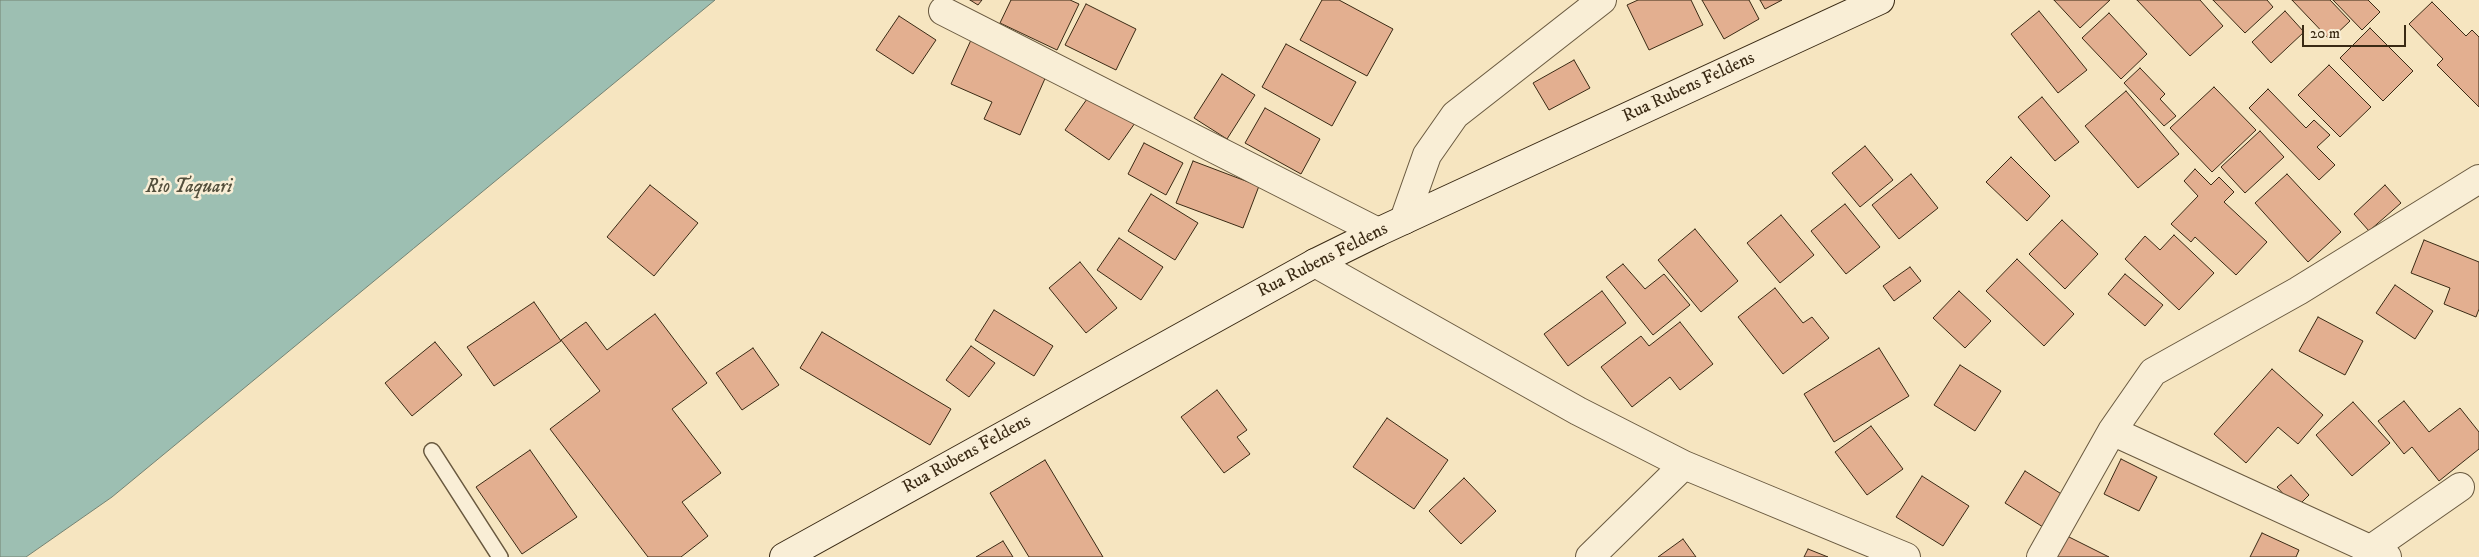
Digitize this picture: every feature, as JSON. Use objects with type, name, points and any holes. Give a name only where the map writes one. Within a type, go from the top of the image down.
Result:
[{"type":"street","points":[[1404,220],[1427,155],[1455,115],[1602,0]]},
{"type":"street","name":"Rua Rubens Feldens","points":[[784,557],[1315,263],[1378,232],[1880,0]]},
{"type":"street","points":[[943,11],[1378,232]]},
{"type":"street","points":[[2041,557],[2112,431],[2153,372],[2298,291],[2479,179]]},
{"type":"street","points":[[1315,263],[1578,411],[1684,465],[1906,557]]},
{"type":"street","points":[[2112,431],[2379,553],[2460,487]]},
{"type":"street","points":[[1590,557],[1684,465]]},
{"type":"lane","points":[[432,452],[500,557]]},
{"type":"water","name":"Rio Taquari","points":[[0,0],[715,0],[112,497],[26,557],[0,557]]},
{"type":"building","points":[[970,0],[982,0],[978,5]]},
{"type":"building","points":[[1011,0],[1070,0],[1079,4],[1057,50],[1000,23]]},
{"type":"building","points":[[1322,0],[1339,0],[1393,29],[1367,76],[1300,40]]},
{"type":"building","points":[[1638,0],[1691,0],[1703,25],[1649,50],[1627,5]]},
{"type":"building","points":[[1702,0],[1749,0],[1759,19],[1724,39]]},
{"type":"building","points":[[1760,0],[1782,0],[1765,9]]},
{"type":"building","points":[[2054,0],[2110,0],[2080,28]]},
{"type":"building","points":[[2137,0],[2200,0],[2223,26],[2190,56]]},
{"type":"building","points":[[2213,0],[2267,0],[2273,7],[2245,33]]},
{"type":"building","points":[[2292,0],[2330,0],[2350,21],[2330,40]]},
{"type":"building","points":[[2333,0],[2368,0],[2380,12],[2362,30]]},
{"type":"building","points":[[2432,2],[2466,36],[2472,30],[2479,37],[2479,107],[2437,65],[2443,59],[2409,24]]},
{"type":"building","points":[[1086,4],[1136,29],[1116,70],[1065,45]]},
{"type":"building","points":[[2039,11],[2087,70],[2058,93],[2011,34]]},
{"type":"building","points":[[2285,11],[2304,32],[2271,63],[2252,42]]},
{"type":"building","points":[[2109,13],[2147,54],[2121,79],[2082,38]]},
{"type":"building","points":[[899,16],[936,40],[913,74],[876,50]]},
{"type":"building","points":[[2370,28],[2413,71],[2383,101],[2340,58]]},
{"type":"building","points":[[971,40],[1047,74],[1020,135],[984,119],[992,102],[951,84]]},
{"type":"building","points":[[1286,44],[1356,82],[1332,126],[1262,87]]},
{"type":"building","points":[[1574,60],[1590,88],[1549,110],[1533,83]]},
{"type":"building","points":[[2329,65],[2371,107],[2340,137],[2298,95]]},
{"type":"building","points":[[2140,68],[2165,94],[2160,99],[2176,116],[2164,126],[2124,83]]},
{"type":"building","points":[[1222,74],[1255,95],[1227,139],[1194,118]]},
{"type":"building","points":[[2214,87],[2256,130],[2212,172],[2170,128]]},
{"type":"building","points":[[2268,89],[2306,128],[2314,120],[2330,135],[2317,147],[2335,165],[2319,180],[2249,108]]},
{"type":"building","points":[[2126,91],[2179,154],[2138,188],[2085,126]]},
{"type":"building","points":[[1092,92],[1135,123],[1109,160],[1065,130]]},
{"type":"building","points":[[2042,97],[2079,142],[2055,161],[2018,117]]},
{"type":"building","points":[[1265,108],[1320,139],[1301,174],[1245,143]]},
{"type":"building","points":[[2260,131],[2284,157],[2245,193],[2221,167]]},
{"type":"building","points":[[1144,143],[1183,163],[1166,195],[1128,174]]},
{"type":"building","points":[[1865,146],[1893,180],[1860,207],[1832,173]]},
{"type":"building","points":[[2011,157],[2050,196],[2027,221],[1986,182]]},
{"type":"building","points":[[1193,161],[1259,186],[1243,228],[1176,203]]},
{"type":"building","points":[[2195,169],[2211,185],[2219,177],[2234,192],[2224,202],[2267,242],[2236,275],[2195,237],[2191,242],[2171,224],[2198,196],[2184,181]]},
{"type":"building","points":[[1911,174],[1938,208],[1899,239],[1872,205]]},
{"type":"building","points":[[2287,174],[2341,232],[2308,262],[2255,203]]},
{"type":"building","points":[[650,185],[698,223],[654,276],[607,237]]},
{"type":"building","points":[[2385,185],[2401,203],[2369,231],[2354,214]]},
{"type":"building","points":[[1151,194],[1198,223],[1175,260],[1128,231]]},
{"type":"building","points":[[1845,204],[1880,247],[1846,274],[1811,231]]},
{"type":"building","points":[[1781,215],[1814,255],[1780,283],[1747,243]]},
{"type":"building","points":[[2062,220],[2098,254],[2065,289],[2029,254]]},
{"type":"building","points":[[1695,229],[1738,281],[1701,312],[1658,260]]},
{"type":"building","points":[[2174,235],[2214,273],[2179,310],[2125,259],[2145,236],[2160,250]]},
{"type":"building","points":[[1119,238],[1163,267],[1141,300],[1097,270]]},
{"type":"building","points":[[2424,240],[2479,262],[2479,309],[2476,317],[2444,304],[2450,288],[2411,273]]},
{"type":"building","points":[[2017,259],[2074,314],[2044,346],[1986,291]]},
{"type":"building","points":[[1080,262],[1117,308],[1086,333],[1049,288]]},
{"type":"building","points":[[1623,264],[1645,289],[1664,274],[1690,305],[1653,335],[1606,277]]},
{"type":"building","points":[[1910,267],[1921,281],[1894,301],[1883,286]]},
{"type":"building","points":[[2125,274],[2163,305],[2145,326],[2108,294]]},
{"type":"building","points":[[2395,285],[2433,311],[2415,339],[2376,313]]},
{"type":"building","points":[[1775,288],[1803,323],[1812,317],[1829,338],[1783,374],[1738,317]]},
{"type":"building","points":[[1602,291],[1626,323],[1568,366],[1544,334]]},
{"type":"building","points":[[1959,291],[1991,321],[1965,348],[1933,318]]},
{"type":"building","points":[[534,302],[561,341],[494,386],[467,347]]},
{"type":"building","points":[[994,310],[1053,346],[1034,376],[975,340]]},
{"type":"building","points":[[655,314],[707,383],[672,409],[721,473],[682,502],[708,536],[681,557],[648,557],[550,429],[600,391],[561,340],[586,322],[607,350]]},
{"type":"building","points":[[2318,317],[2363,341],[2345,375],[2299,351]]},
{"type":"building","points":[[1680,322],[1713,364],[1680,390],[1670,377],[1632,407],[1601,367],[1641,336],[1649,346]]},
{"type":"building","points":[[822,332],[951,409],[930,445],[800,368]]},
{"type":"building","points":[[435,342],[462,375],[412,416],[385,383]]},
{"type":"building","points":[[971,346],[995,363],[969,397],[946,380]]},
{"type":"building","points":[[753,348],[779,385],[742,410],[716,373]]},
{"type":"building","points":[[1879,348],[1909,396],[1834,442],[1804,394]]},
{"type":"building","points":[[1960,365],[2001,391],[1975,431],[1934,405]]},
{"type":"building","points":[[2272,369],[2323,415],[2298,444],[2278,427],[2246,463],[2214,434]]},
{"type":"building","points":[[1217,390],[1247,430],[1237,437],[1250,454],[1224,473],[1181,417]]},
{"type":"building","points":[[2404,401],[2429,432],[2460,408],[2479,432],[2479,449],[2439,481],[2412,447],[2404,454],[2378,421]]},
{"type":"building","points":[[2353,402],[2390,443],[2352,476],[2316,435]]},
{"type":"building","points":[[1387,418],[1448,460],[1414,509],[1353,467]]},
{"type":"building","points":[[1871,426],[1903,469],[1867,495],[1835,452]]},
{"type":"building","points":[[530,450],[577,517],[522,554],[476,487]]},
{"type":"building","points":[[2121,459],[2157,477],[2139,511],[2104,494]]},
{"type":"building","points":[[1045,460],[1103,557],[1029,557],[990,493]]},
{"type":"building","points":[[2025,471],[2063,495],[2043,527],[2005,503]]},
{"type":"building","points":[[2291,475],[2309,495],[2296,508],[2277,487]]},
{"type":"building","points":[[1922,476],[1969,506],[1943,546],[1896,517]]},
{"type":"building","points":[[1464,478],[1496,511],[1461,544],[1429,511]]},
{"type":"building","points":[[2262,533],[2299,550],[2296,557],[2250,557]]},
{"type":"building","points":[[2067,536],[2109,557],[2057,557]]},
{"type":"building","points":[[1683,539],[1696,557],[1658,557]]},
{"type":"building","points":[[1003,541],[1013,557],[976,557]]},
{"type":"building","points":[[1808,549],[1828,557],[1804,557]]}]
